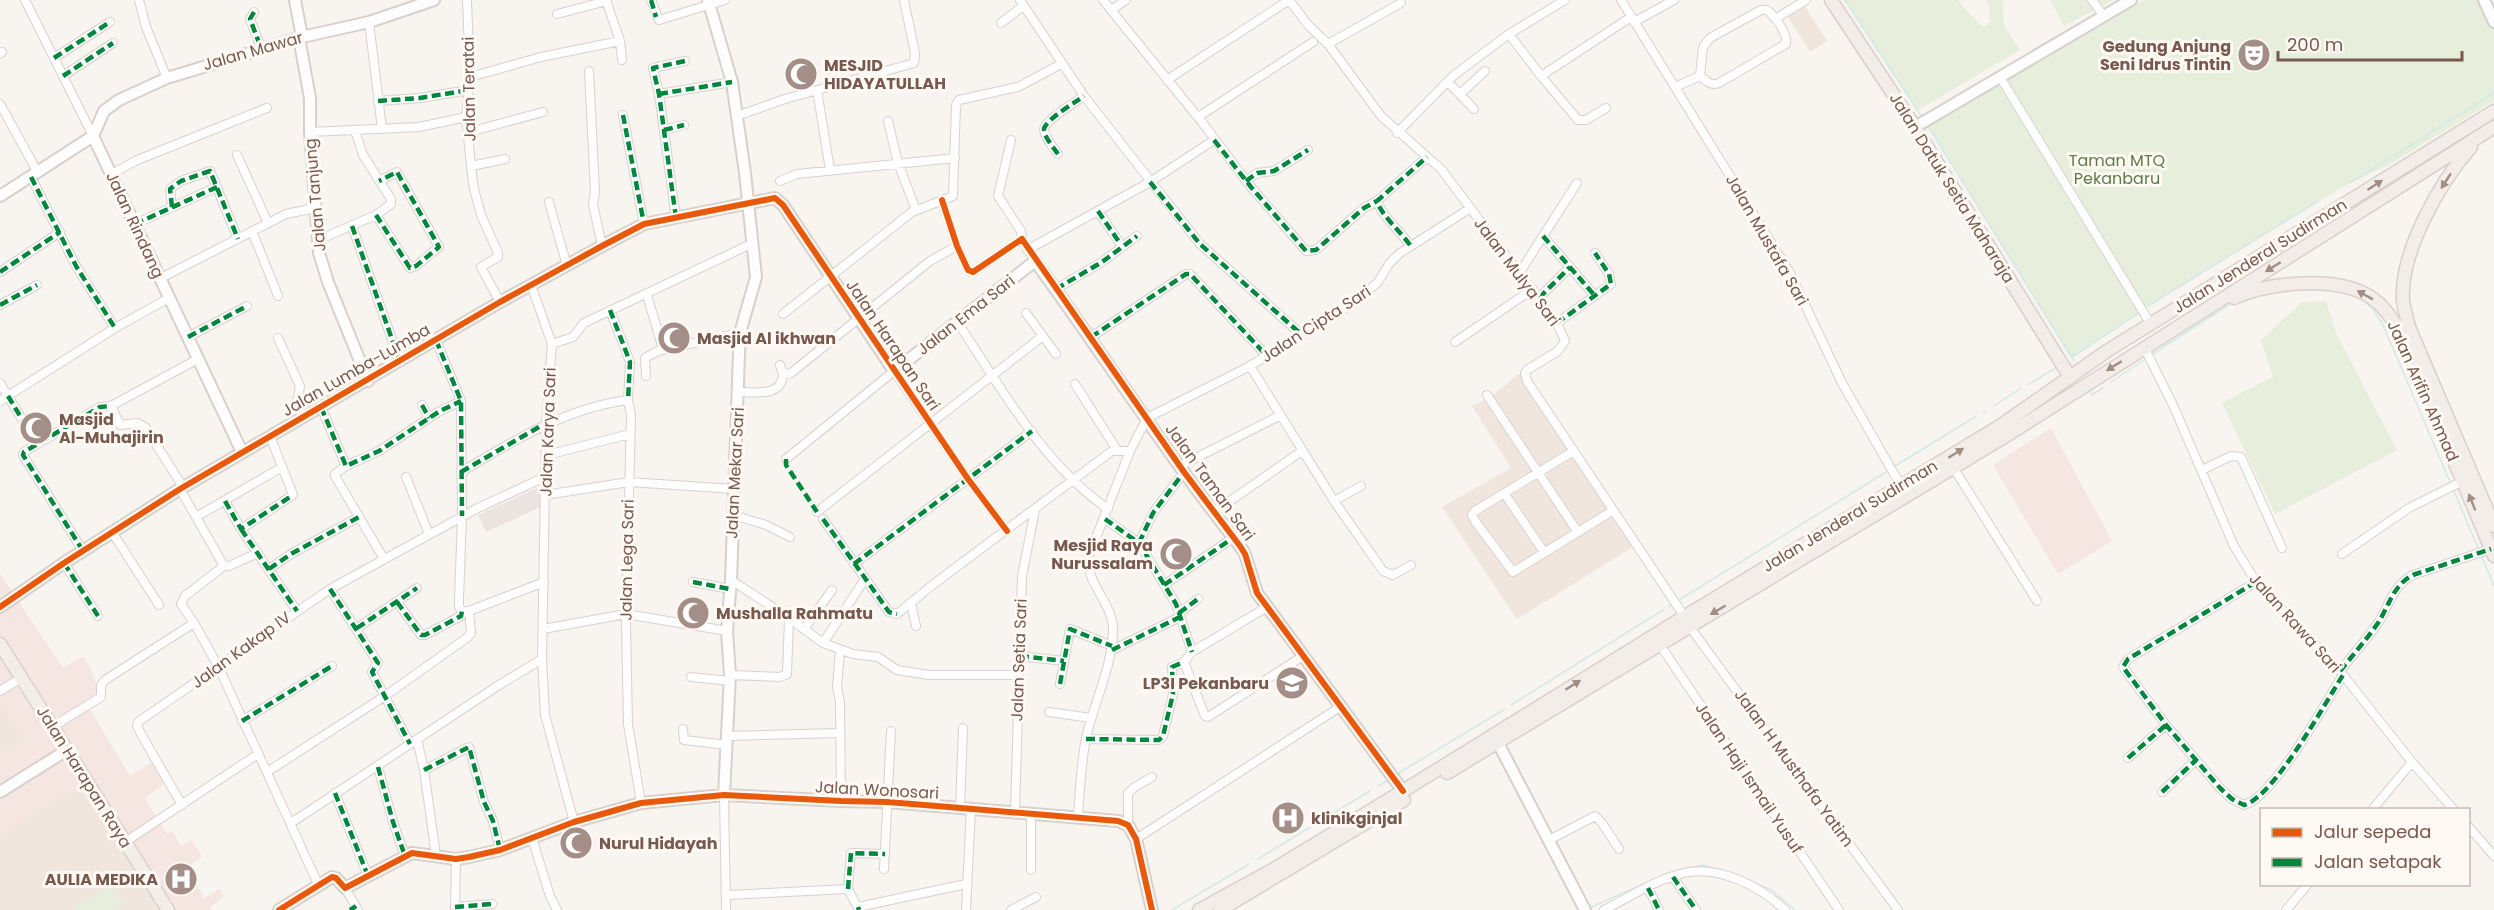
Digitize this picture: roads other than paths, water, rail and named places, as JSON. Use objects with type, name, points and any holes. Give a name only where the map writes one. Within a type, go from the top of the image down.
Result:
[{"type":"main road","name":"Jalan Datuk Setia Maharaja","points":[[1831,0],[1922,123],[2070,377]]},
{"type":"main road","name":"Jalan Jenderal Sudirman","points":[[1765,575],[1901,486],[2000,426],[2150,323],[2494,111]]},
{"type":"main road","name":"Jalan Jenderal Sudirman","points":[[1199,910],[1274,869],[1687,621],[1953,467],[2494,127]]},
{"type":"main road","name":"Jalan Arifin Ahmad","points":[[2482,135],[2449,176],[2418,232],[2407,264],[2403,301],[2409,327],[2494,526]]},
{"type":"main road","points":[[2353,199],[2360,212]]},
{"type":"main road","points":[[2335,211],[2342,223]]},
{"type":"main road","name":"Jalan Arifin Ahmad","points":[[2199,312],[2253,291],[2295,285],[2332,284],[2355,289],[2370,297],[2388,314],[2399,330],[2492,553]]},
{"type":"main road","name":"Jalan Jenderal Sudirman","points":[[1220,910],[1660,645],[1687,621]]},
{"type":"main road","name":"Jalan Harapan Raya","points":[[0,644],[168,910]]},
{"type":"street","name":"Jalan Rindang","points":[[25,0],[112,174],[242,452]]},
{"type":"street","points":[[139,0],[146,27],[167,78]]},
{"type":"street","name":"Jalan Tanjung","points":[[295,0],[309,98],[318,240],[328,282],[368,381]]},
{"type":"street","name":"Jalan Mawar","points":[[93,136],[104,111],[119,100],[167,78],[300,37],[369,22],[434,0]]},
{"type":"street","name":"Jalan Teratai","points":[[467,0],[470,77],[466,117],[471,166],[481,215],[498,253],[498,257],[481,267],[500,303]]},
{"type":"street","points":[[557,14],[607,0],[620,40],[622,60]]},
{"type":"street","points":[[651,0],[659,20],[709,2],[725,0]]},
{"type":"street","points":[[737,116],[785,99],[914,63],[915,52],[904,0]]},
{"type":"street","points":[[1103,0],[1198,117],[1246,181],[1306,251],[1316,250],[1427,157]]},
{"type":"street","points":[[1111,10],[1126,0]]},
{"type":"street","points":[[1167,80],[1289,0]]},
{"type":"street","name":"Jalan Mulya Sari","points":[[1289,0],[1309,26],[1328,44],[1381,116],[1441,170],[1557,323],[1565,341],[1562,346],[1527,370],[1525,378],[1572,452],[1687,621]]},
{"type":"street","points":[[1397,132],[1448,82],[1509,34],[1565,0]]},
{"type":"street","name":"Jalan Mustafa Sari","points":[[1621,0],[1790,273],[1842,383],[1901,486]]},
{"type":"street","points":[[1541,76],[1633,20],[1674,0]]},
{"type":"street","points":[[1775,19],[1806,0]]},
{"type":"street","points":[[2092,0],[2103,15]]},
{"type":"street","points":[[1922,123],[2132,0]]},
{"type":"street","points":[[2484,0],[2494,22]]},
{"type":"street","name":"Jalan Mekar Sari","points":[[709,2],[732,81],[756,277],[740,333],[731,584],[727,631],[730,678],[724,795],[726,910]]},
{"type":"street","points":[[1000,23],[1022,3],[1084,96],[1200,244],[1302,335]]},
{"type":"street","points":[[1328,44],[1401,3]]},
{"type":"street","points":[[1761,10],[1769,11],[1786,36],[1787,42],[1784,46],[1719,83],[1711,84],[1700,76],[1703,47],[1710,38],[1761,10]]},
{"type":"street","points":[[254,12],[250,19],[261,48]]},
{"type":"street","points":[[54,58],[110,22]]},
{"type":"street","points":[[369,22],[382,129]]},
{"type":"street","points":[[1509,34],[1578,120],[1586,120],[1606,108]]},
{"type":"street","points":[[470,77],[541,57],[620,40]]},
{"type":"street","points":[[1198,117],[1313,42]]},
{"type":"street","points":[[63,76],[113,43]]},
{"type":"street","points":[[676,218],[659,94],[653,68],[685,61]]},
{"type":"street","points":[[783,314],[916,210],[951,198],[954,193],[956,105],[959,100],[1018,87],[1061,64]]},
{"type":"street","points":[[589,71],[595,192],[593,204],[602,246]]},
{"type":"street","points":[[1460,94],[1485,71]]},
{"type":"street","points":[[1675,87],[1700,76]]},
{"type":"street","points":[[2000,77],[2150,323]]},
{"type":"street","points":[[659,94],[732,81]]},
{"type":"street","points":[[1448,82],[1474,109]]},
{"type":"street","points":[[378,101],[420,98],[468,90]]},
{"type":"street","points":[[817,90],[830,170]]},
{"type":"street","points":[[1058,154],[1046,135],[1044,129],[1047,122],[1084,96]]},
{"type":"street","points":[[0,104],[76,266],[115,328]]},
{"type":"street","points":[[112,174],[135,161],[267,108]]},
{"type":"street","points":[[469,132],[543,112]]},
{"type":"street","points":[[623,115],[644,224]]},
{"type":"street","points":[[310,132],[419,127],[466,117]]},
{"type":"street","points":[[888,121],[898,163],[916,210]]},
{"type":"street","points":[[664,130],[684,125]]},
{"type":"street","points":[[318,240],[376,215],[392,204],[363,155],[355,131]]},
{"type":"street","points":[[0,196],[93,136]]},
{"type":"street","name":"Jalan Taman Sari","points":[[1011,140],[998,196],[1021,231],[1027,250],[1245,554],[1253,585],[1267,607],[1403,791]]},
{"type":"street","points":[[1027,250],[1150,183],[1214,140]]},
{"type":"street","points":[[1246,181],[1257,173],[1274,171],[1308,150]]},
{"type":"street","points":[[237,155],[268,223]]},
{"type":"street","points":[[780,181],[797,174],[955,158]]},
{"type":"street","points":[[471,166],[505,159]]},
{"type":"street","points":[[172,207],[170,189],[181,181],[210,171],[238,239]]},
{"type":"street","points":[[376,215],[410,268],[416,266],[439,247],[397,172],[379,181]]},
{"type":"street","points":[[1520,272],[1577,183]]},
{"type":"street","points":[[135,224],[217,187]]},
{"type":"street","name":"Jalan Harapan Sari","points":[[746,203],[775,198],[783,205],[968,479],[1007,531]]},
{"type":"street","points":[[942,200],[966,268],[973,272],[1022,239]]},
{"type":"street","points":[[1377,201],[1379,208],[1398,228],[1410,246]]},
{"type":"street","points":[[549,202],[567,266]]},
{"type":"street","name":"Jalan Lumba-Lumba","points":[[0,607],[83,550],[242,452],[602,246],[644,224],[746,203]]},
{"type":"street","points":[[161,278],[286,214],[315,208]]},
{"type":"street","name":"Jalan Cipta Sari","points":[[1147,418],[1250,366],[1370,291],[1394,259],[1410,246],[1469,209]]},
{"type":"street","points":[[1098,211],[1119,242]]},
{"type":"street","points":[[352,226],[400,362]]},
{"type":"street","points":[[252,231],[278,297]]},
{"type":"street","points":[[0,272],[60,232]]},
{"type":"street","points":[[1056,289],[1101,262],[1137,236]]},
{"type":"street","points":[[1543,236],[1595,296]]},
{"type":"street","points":[[552,344],[573,337],[584,323],[751,244]]},
{"type":"street","points":[[783,375],[791,373],[930,261],[957,246]]},
{"type":"street","points":[[1557,323],[1608,288],[1612,281],[1595,253]]},
{"type":"street","name":"Jalan Ema Sari","points":[[786,459],[1035,261]]},
{"type":"street","points":[[1539,298],[1570,267]]},
{"type":"street","points":[[1090,337],[1186,274],[1190,274],[1267,356]]},
{"type":"street","points":[[0,305],[37,285]]},
{"type":"street","name":"Jalan Karya Sari","points":[[531,285],[552,344],[546,423],[547,476],[542,660],[545,715],[574,822]]},
{"type":"street","points":[[1455,342],[1533,289]]},
{"type":"street","points":[[647,295],[663,350]]},
{"type":"street","points":[[0,401],[115,328],[169,298]]},
{"type":"street","points":[[188,337],[247,306]]},
{"type":"street","name":"Jalan Lega Sari","points":[[610,310],[630,362],[628,400],[631,415],[626,614],[628,724],[641,803]]},
{"type":"street","points":[[1026,313],[1056,354]]},
{"type":"street","points":[[958,323],[1032,431],[1072,482],[1108,509]]},
{"type":"street","points":[[646,376],[645,358],[663,350],[740,333]]},
{"type":"street","points":[[817,512],[932,425],[1043,336]]},
{"type":"street","name":"Jalan Lumba-Lumba","points":[[278,338],[300,386],[297,402],[303,416]]},
{"type":"street","points":[[267,771],[385,696],[471,633],[465,611],[459,608],[462,516],[461,401],[436,340]]},
{"type":"street","name":"Jalan Rawa Sari","points":[[2144,347],[2202,470],[2234,546],[2256,582],[2342,673],[2412,762],[2452,808]]},
{"type":"street","points":[[83,550],[23,455],[26,449],[100,408],[111,406],[198,359]]},
{"type":"street","points":[[739,392],[768,392],[776,389],[782,383],[783,375],[780,365]]},
{"type":"street","points":[[1250,366],[1334,501],[1383,571],[1393,575],[1411,565]]},
{"type":"street","points":[[0,383],[37,444]]},
{"type":"street","points":[[1075,384],[1118,450]]},
{"type":"street","points":[[1487,395],[1577,531]]},
{"type":"street","points":[[461,471],[546,423],[628,400]]},
{"type":"street","points":[[384,559],[335,476],[346,466],[379,451],[429,418],[461,401]]},
{"type":"street","points":[[422,405],[429,418]]},
{"type":"street","points":[[111,406],[120,425],[137,423],[145,427],[182,488],[224,566]]},
{"type":"street","points":[[321,407],[346,466]]},
{"type":"street","points":[[1139,543],[1153,513],[1182,469],[1281,415]]},
{"type":"street","points":[[1078,816],[1086,739],[1112,648],[1113,624],[1088,564],[1088,556],[1105,519],[1130,451],[1147,418]]},
{"type":"street","points":[[854,564],[1032,431]]},
{"type":"street","points":[[547,455],[630,434]]},
{"type":"street","points":[[241,529],[293,495],[270,436]]},
{"type":"street","points":[[823,519],[889,612],[897,614],[1112,451],[1130,451]]},
{"type":"street","points":[[1214,512],[1302,451]]},
{"type":"street","points":[[1572,452],[1473,513],[1475,521],[1513,572],[1577,531],[1612,512]]},
{"type":"street","points":[[2202,470],[2231,456],[2241,457],[2282,548]]},
{"type":"street","points":[[196,517],[282,467]]},
{"type":"street","points":[[1953,467],[2037,601]]},
{"type":"street","name":"Jalan Kakap IV","points":[[182,805],[137,726],[138,722],[330,589],[462,516],[547,476]]},
{"type":"street","points":[[406,477],[429,534]]},
{"type":"street","points":[[2342,554],[2409,508],[2463,481]]},
{"type":"street","points":[[545,495],[629,482],[734,489]]},
{"type":"street","points":[[1334,501],[1361,486]]},
{"type":"street","points":[[1504,493],[1545,552]]},
{"type":"street","points":[[225,501],[241,529],[297,610]]},
{"type":"street","name":"Jalan Setia Sari","points":[[1015,812],[1022,576],[1035,510]]},
{"type":"street","points":[[733,515],[766,525],[790,537]]},
{"type":"street","points":[[269,569],[359,516]]},
{"type":"street","points":[[1105,519],[1139,543],[1180,615],[1192,652]]},
{"type":"street","points":[[112,532],[159,605]]},
{"type":"street","points":[[1164,585],[1233,538]]},
{"type":"street","points":[[258,553],[224,566],[180,601],[219,668],[318,884]]},
{"type":"street","points":[[2256,582],[2124,664],[2124,671],[2166,725],[2232,799],[2244,805],[2256,800],[2293,753],[2342,673],[2378,622],[2391,596],[2404,580],[2413,575],[2492,553]]},
{"type":"street","points":[[64,563],[98,616]]},
{"type":"street","points":[[823,644],[865,579]]},
{"type":"street","points":[[397,602],[421,635],[424,635],[453,621],[465,611],[544,582]]},
{"type":"street","points":[[693,582],[731,584],[789,618],[823,644],[840,650],[874,655],[906,673],[1018,675]]},
{"type":"street","points":[[357,628],[417,588]]},
{"type":"street","points":[[330,589],[378,663],[372,672],[413,742],[424,770],[436,856]]},
{"type":"street","points":[[804,629],[832,590]]},
{"type":"street","points":[[1112,648],[1180,615],[1198,599]]},
{"type":"street","points":[[911,603],[916,626]]},
{"type":"street","points":[[1086,739],[1159,740],[1163,736],[1173,694],[1172,667],[1184,662],[1192,652],[1267,607]]},
{"type":"street","points":[[543,629],[626,614],[727,631]]},
{"type":"street","points":[[691,677],[780,677],[787,674],[789,618]]},
{"type":"street","name":"Jalan H Musthafa Yatim","points":[[1687,621],[1898,910]]},
{"type":"street","points":[[52,727],[101,697],[101,685],[105,680],[194,623]]},
{"type":"street","points":[[1060,684],[1070,629],[1112,648]]},
{"type":"street","name":"Jalan Haji Ismail Yusuf","points":[[1660,645],[1839,910]]},
{"type":"street","points":[[840,650],[837,687],[840,702],[841,801]]},
{"type":"street","points":[[1020,656],[1064,661]]},
{"type":"street","points":[[1184,662],[1205,716],[1208,717],[1303,657]]},
{"type":"street","points":[[291,823],[542,660]]},
{"type":"street","points":[[242,721],[332,666]]},
{"type":"street","points":[[0,691],[21,678]]},
{"type":"street","points":[[1136,839],[1340,707]]},
{"type":"street","points":[[1049,712],[1091,718]]},
{"type":"street","points":[[2128,758],[2166,725]]},
{"type":"street","points":[[963,728],[966,910]]},
{"type":"street","points":[[683,729],[684,740],[728,740],[840,733]]},
{"type":"street","points":[[884,869],[891,731]]},
{"type":"street","points":[[1498,743],[1584,907]]},
{"type":"street","points":[[424,770],[469,747],[500,850]]},
{"type":"street","points":[[0,792],[67,750]]},
{"type":"street","points":[[125,842],[258,754]]},
{"type":"street","points":[[2162,792],[2196,760]]},
{"type":"street","points":[[2374,808],[2412,762]]},
{"type":"street","points":[[378,767],[405,856]]},
{"type":"street","points":[[1152,777],[1135,786],[1128,793],[1128,825],[1136,839],[1152,910]]},
{"type":"street","points":[[335,794],[368,876]]},
{"type":"street","name":"Jalan Wonosari","points":[[456,859],[500,850],[574,822],[641,803],[724,795],[888,802],[1078,816],[1118,821],[1128,825]]},
{"type":"street","points":[[1031,813],[1031,870]]},
{"type":"street","points":[[1549,840],[1595,816],[1600,819],[1619,849]]},
{"type":"street","points":[[2470,827],[2494,856]]},
{"type":"street","points":[[532,838],[550,896],[557,910]]},
{"type":"street","points":[[345,888],[405,856],[419,853],[456,859],[455,908],[492,904]]},
{"type":"street","points":[[885,854],[852,853],[849,889],[859,909],[966,884]]},
{"type":"street","points":[[1604,910],[1673,877],[1702,872],[1731,879],[1762,891],[1785,910]]},
{"type":"street","points":[[279,910],[332,877],[336,878],[345,888],[355,909]]},
{"type":"street","points":[[1673,877],[1696,910]]},
{"type":"street","points":[[2286,910],[2307,886]]},
{"type":"street","points":[[1648,888],[1659,910]]},
{"type":"street","points":[[727,895],[849,889]]},
{"type":"street","points":[[1011,910],[1036,897]]},
{"type":"waterway","points":[[1845,0],[1922,117]]},
{"type":"waterway","points":[[2350,183],[2494,93]]},
{"type":"waterway","points":[[1928,126],[2074,361]]},
{"type":"waterway","points":[[2148,306],[2318,201]]},
{"type":"waterway","points":[[2363,300],[2374,310],[2383,325],[2450,482]]},
{"type":"waterway","points":[[2153,354],[2233,302]]},
{"type":"waterway","points":[[2072,357],[2140,312]]},
{"type":"waterway","points":[[2111,382],[2144,360]]},
{"type":"waterway","points":[[2029,384],[2057,367]]},
{"type":"waterway","points":[[1994,406],[2021,388]]},
{"type":"waterway","points":[[2090,391],[2092,395],[2103,388]]},
{"type":"waterway","points":[[1895,466],[1975,417]]},
{"type":"waterway","points":[[1679,600],[1886,472]]},
{"type":"waterway","points":[[2454,491],[2478,548]]},
{"type":"waterway","points":[[2482,557],[2494,586]]},
{"type":"waterway","points":[[1511,705],[1663,610]]},
{"type":"waterway","points":[[1397,774],[1505,709]]},
{"type":"waterway","points":[[1378,786],[1388,780]]},
{"type":"waterway","points":[[1258,859],[1370,791]]},
{"type":"waterway","points":[[1172,910],[1249,864]]},
{"type":"waterway","points":[[1671,873],[1702,865],[1727,872]]},
{"type":"waterway","points":[[1743,878],[1772,890],[1795,910]]},
{"type":"waterway","points":[[1589,908],[1653,880]]},
{"type":"place","name":"Gedung Anjung Seni Idrus Tintin","points":[[2254,55]]},
{"type":"place","name":"MESJID HIDAYATULLAH","points":[[801,74]]},
{"type":"place","name":"Masjid Al ikhwan","points":[[674,338]]},
{"type":"place","name":"Masjid Al-Muhajirin","points":[[36,428]]},
{"type":"place","name":"Mesjid Raya Nurussalam","points":[[1176,554]]},
{"type":"place","name":"Mushalla Rahmatu","points":[[693,613]]},
{"type":"place","name":"LP3I Pekanbaru","points":[[1292,683]]},
{"type":"place","name":"klinikginjal","points":[[1288,818]]},
{"type":"place","name":"Nurul Hidayah","points":[[576,843]]},
{"type":"place","name":"AULIA MEDIKA","points":[[181,879]]},
{"type":"park label","name":"Taman MTQ Pekanbaru","points":[[2117,169]]}]
